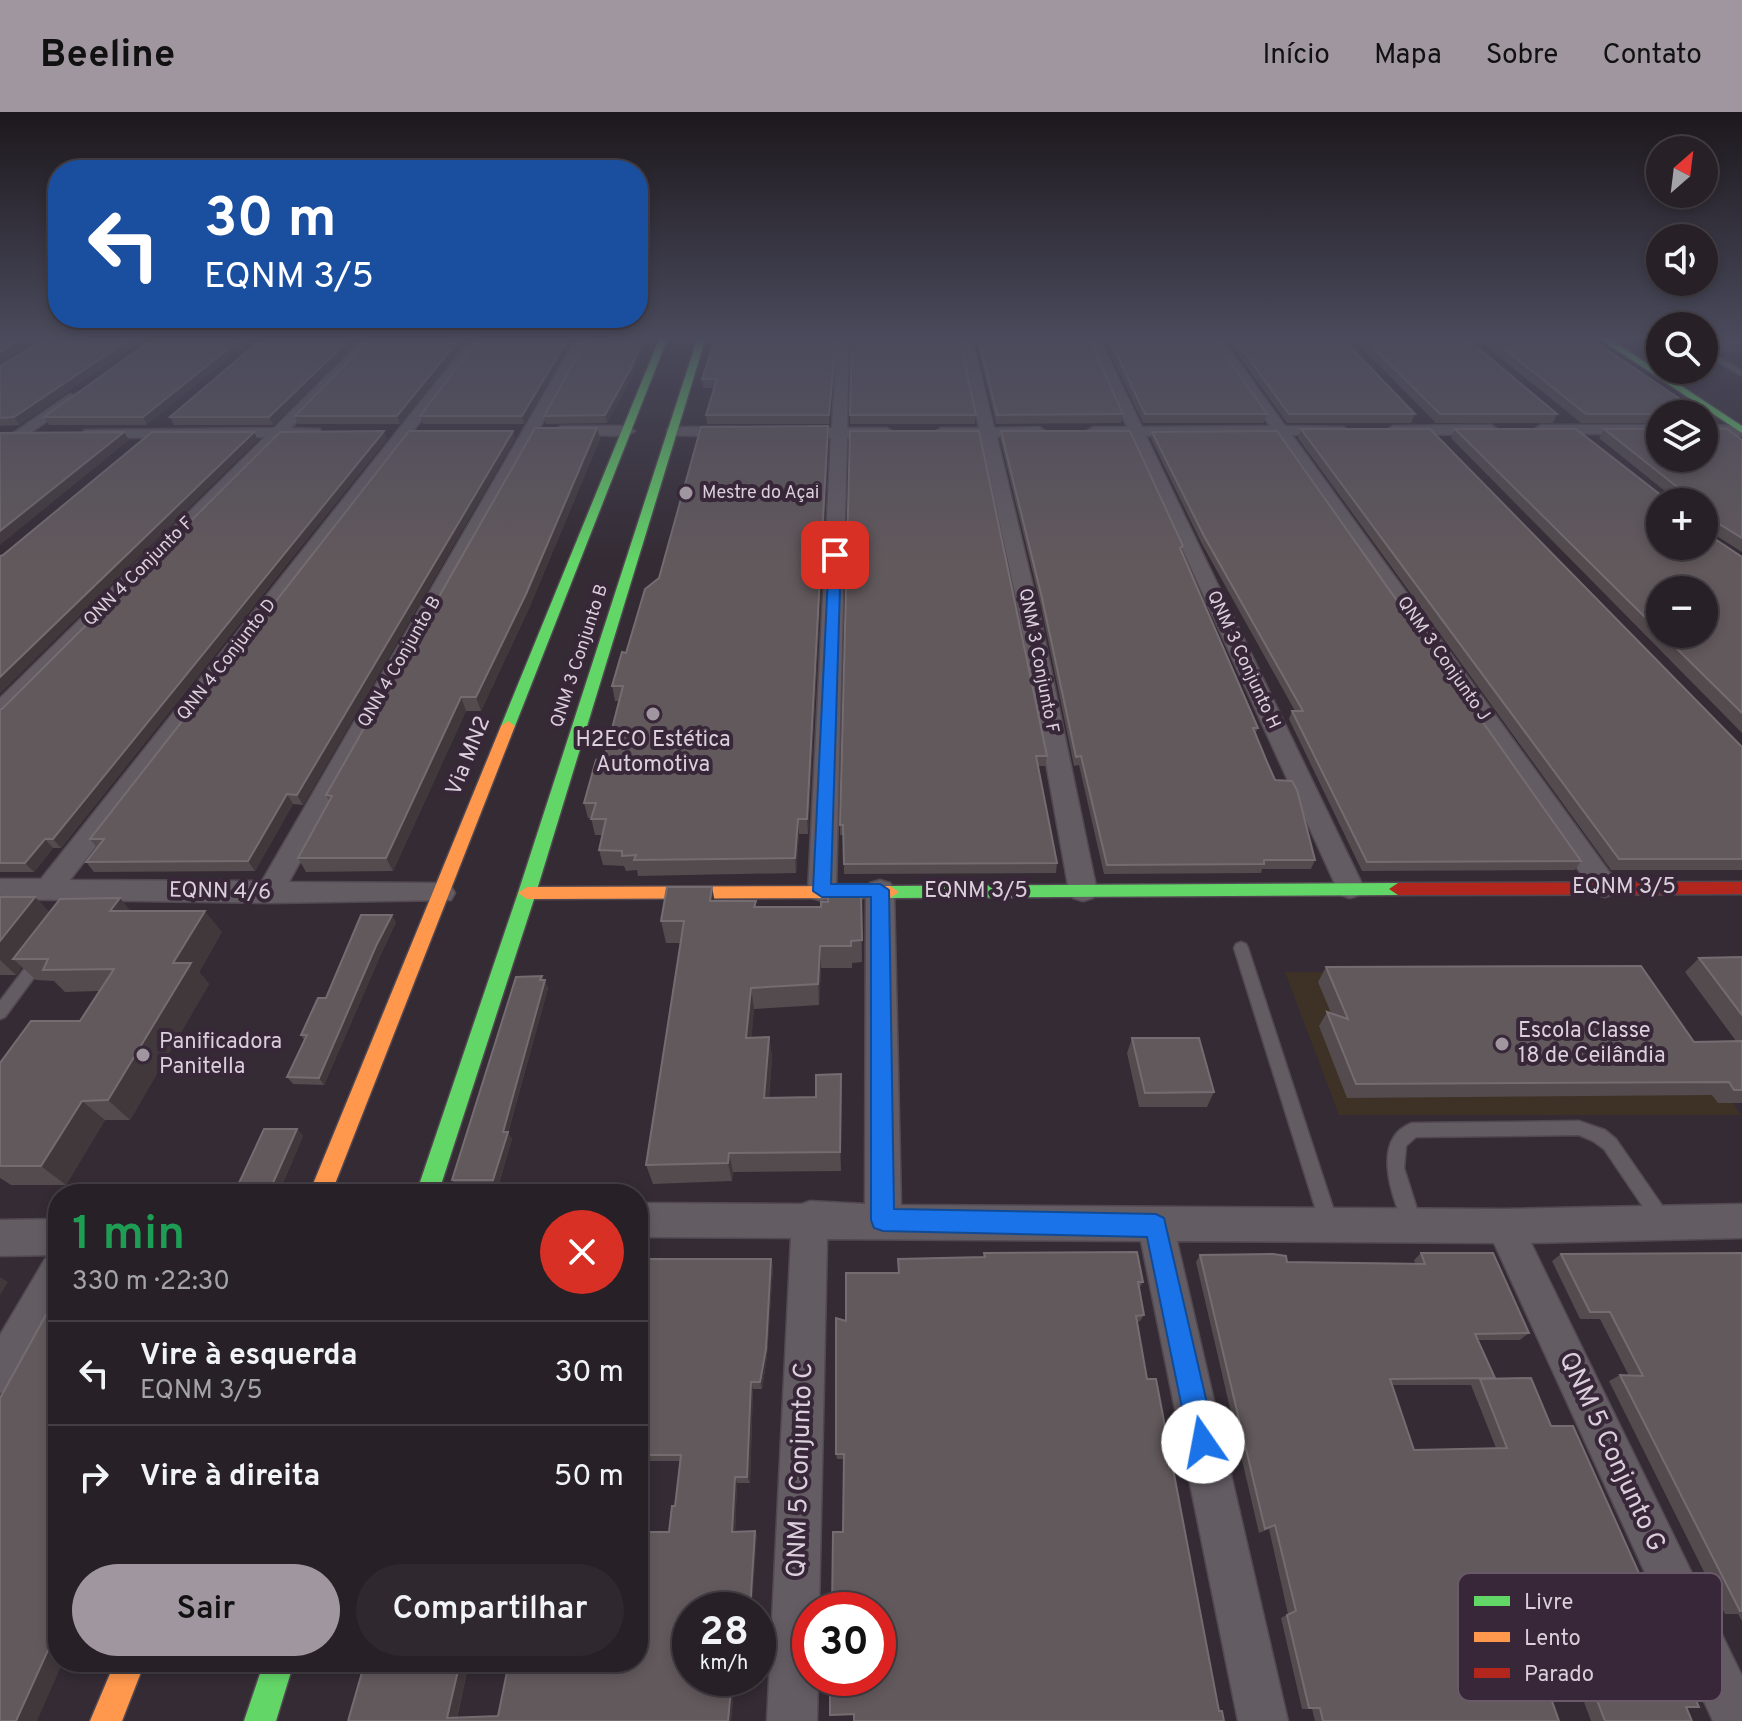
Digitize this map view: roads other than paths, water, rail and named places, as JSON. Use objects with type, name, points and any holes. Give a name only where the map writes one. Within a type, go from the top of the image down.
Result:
[{"type":"main road","name":"Via MN2","points":[[324,1184],[634,412]]},
{"type":"main road","name":"QNM 3 Conjunto B","points":[[527,893],[603,595],[678,412]]},
{"type":"main road","points":[[1715,412],[1742,430]]},
{"type":"main road","points":[[560,594],[603,595]]},
{"type":"main road","name":"EQNM 3/5","points":[[527,893],[1742,888]]},
{"type":"main road","points":[[430,1184],[527,893]]},
{"type":"main road","points":[[106,1721],[126,1672]]},
{"type":"main road","points":[[260,1721],[276,1672]]},
{"type":"street","points":[[0,449],[53,412]]},
{"type":"street","name":"QNN 4 Conjunto F","points":[[0,711],[298,412]]},
{"type":"street","name":"QNN 4 Conjunto D","points":[[49,888],[420,412]]},
{"type":"street","name":"QNN 4 Conjunto B","points":[[269,893],[534,412]]},
{"type":"street","points":[[822,891],[841,412]]},
{"type":"street","name":"QNM 3 Conjunto F","points":[[982,412],[1028,607],[1083,891]]},
{"type":"street","name":"QNM 3 Conjunto H","points":[[1126,412],[1350,888]]},
{"type":"street","name":"QNM 3 Conjunto J","points":[[1268,412],[1605,887]]},
{"type":"street","points":[[1413,412],[1453,454]]},
{"type":"street","points":[[1553,412],[1597,448]]},
{"type":"street","points":[[129,452],[175,413]]},
{"type":"street","points":[[928,433],[1646,430]]},
{"type":"street","points":[[1718,430],[1742,430]]},
{"type":"street","points":[[522,431],[627,431]]},
{"type":"street","points":[[0,433],[325,432]]},
{"type":"street","points":[[672,432],[748,432]]},
{"type":"street","points":[[779,433],[898,433]]},
{"type":"street","name":"EQNN 4/6","points":[[0,889],[49,888],[87,895],[441,893]]},
{"type":"street","points":[[880,890],[883,1220]]},
{"type":"street","points":[[648,1220],[810,1218],[1156,1226],[1504,1226],[1742,1221]]},
{"type":"street","name":"QNM 5 Conjunto C","points":[[792,1721],[810,1218]]},
{"type":"street","points":[[1156,1226],[1263,1721]]},
{"type":"street","name":"QNM 5 Conjunto G","points":[[1504,1226],[1668,1573]]},
{"type":"street","points":[[0,1238],[48,1237]]},
{"type":"street","points":[[0,1373],[48,1289]]},
{"type":"street","name":"QNM 5 Conjunto G","points":[[1722,1687],[1738,1721]]},
{"type":"lane","points":[[1241,948],[1330,1226]]},
{"type":"lane","points":[[0,1013],[46,951]]},
{"type":"lane","points":[[1413,1226],[1395,1168],[1398,1143],[1412,1130],[1442,1129],[1579,1128],[1599,1135],[1610,1144],[1664,1223]]},
{"type":"place","name":"Mestre do Açai","points":[[686,493]]},
{"type":"place","name":"H2ECO Estética Automotiva","points":[[653,714]]},
{"type":"place","name":"Escola Classe 18 de Ceilândia","points":[[1502,1044]]},
{"type":"place","name":"Panificadora Panitella","points":[[143,1055]]}]
